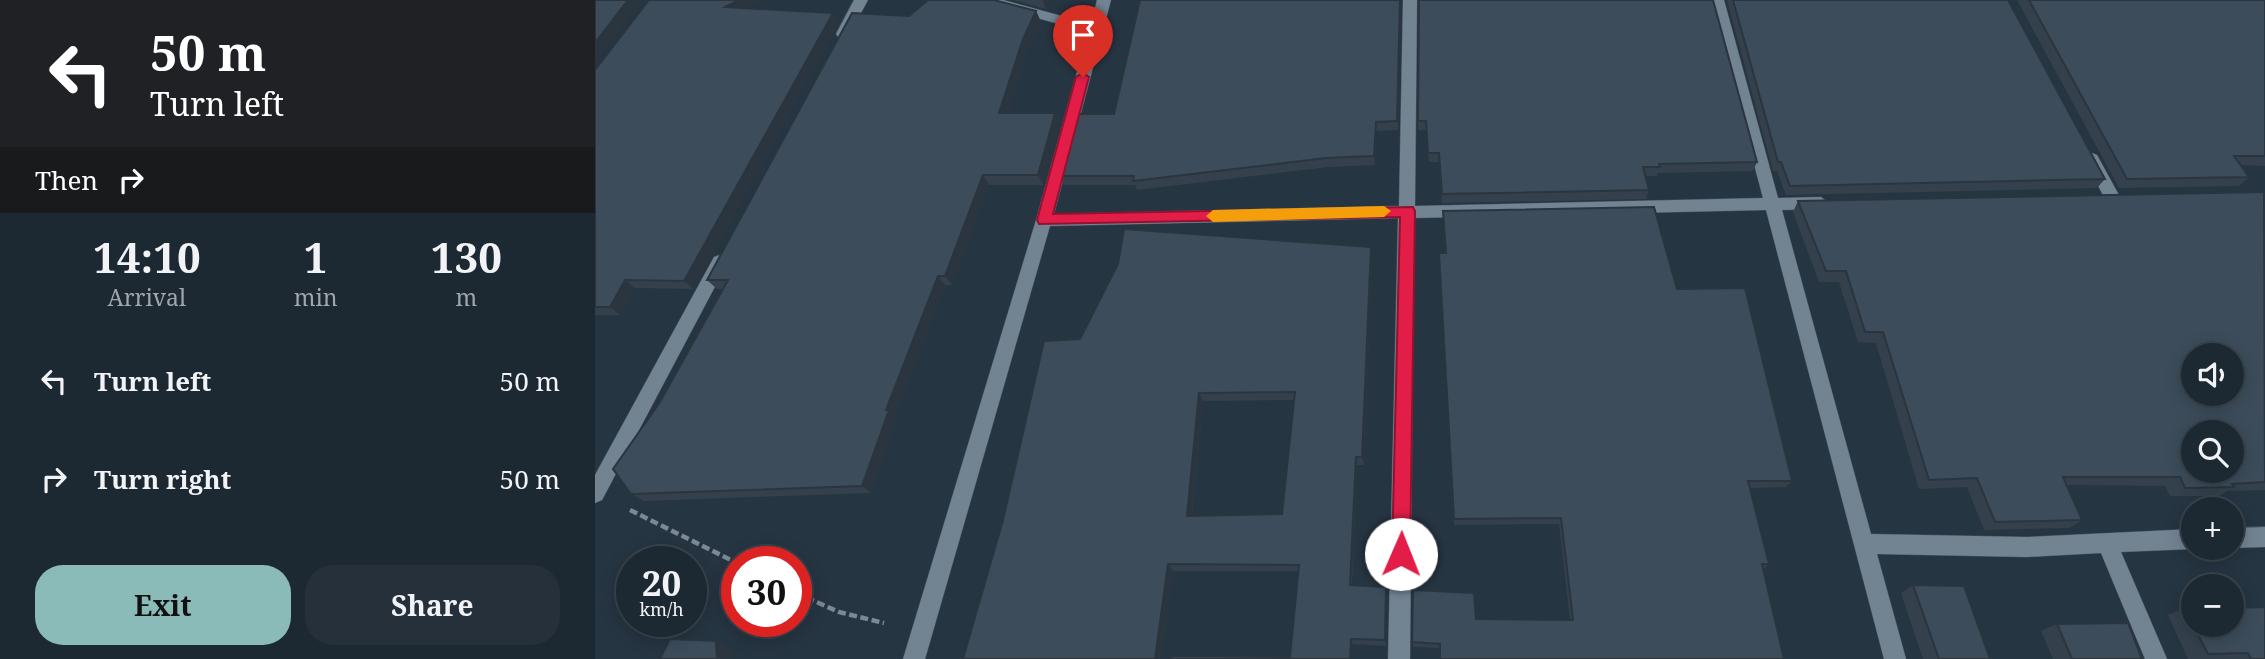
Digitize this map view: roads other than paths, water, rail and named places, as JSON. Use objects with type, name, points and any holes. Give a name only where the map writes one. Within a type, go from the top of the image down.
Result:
[{"type":"street","points":[[835,49],[862,0]]},
{"type":"street","points":[[987,0],[1096,30]]},
{"type":"street","points":[[914,659],[1044,220],[1104,0]]},
{"type":"street","points":[[1399,659],[1411,0]]},
{"type":"street","points":[[1717,0],[1895,659]]},
{"type":"street","points":[[2086,147],[2112,197]]},
{"type":"street","points":[[1044,220],[1840,202]]},
{"type":"street","points":[[596,492],[730,244]]},
{"type":"street","points":[[2244,538],[2265,537]]},
{"type":"street","points":[[1865,544],[2027,547],[2181,539]]},
{"type":"street","points":[[2106,542],[2156,659]]}]
